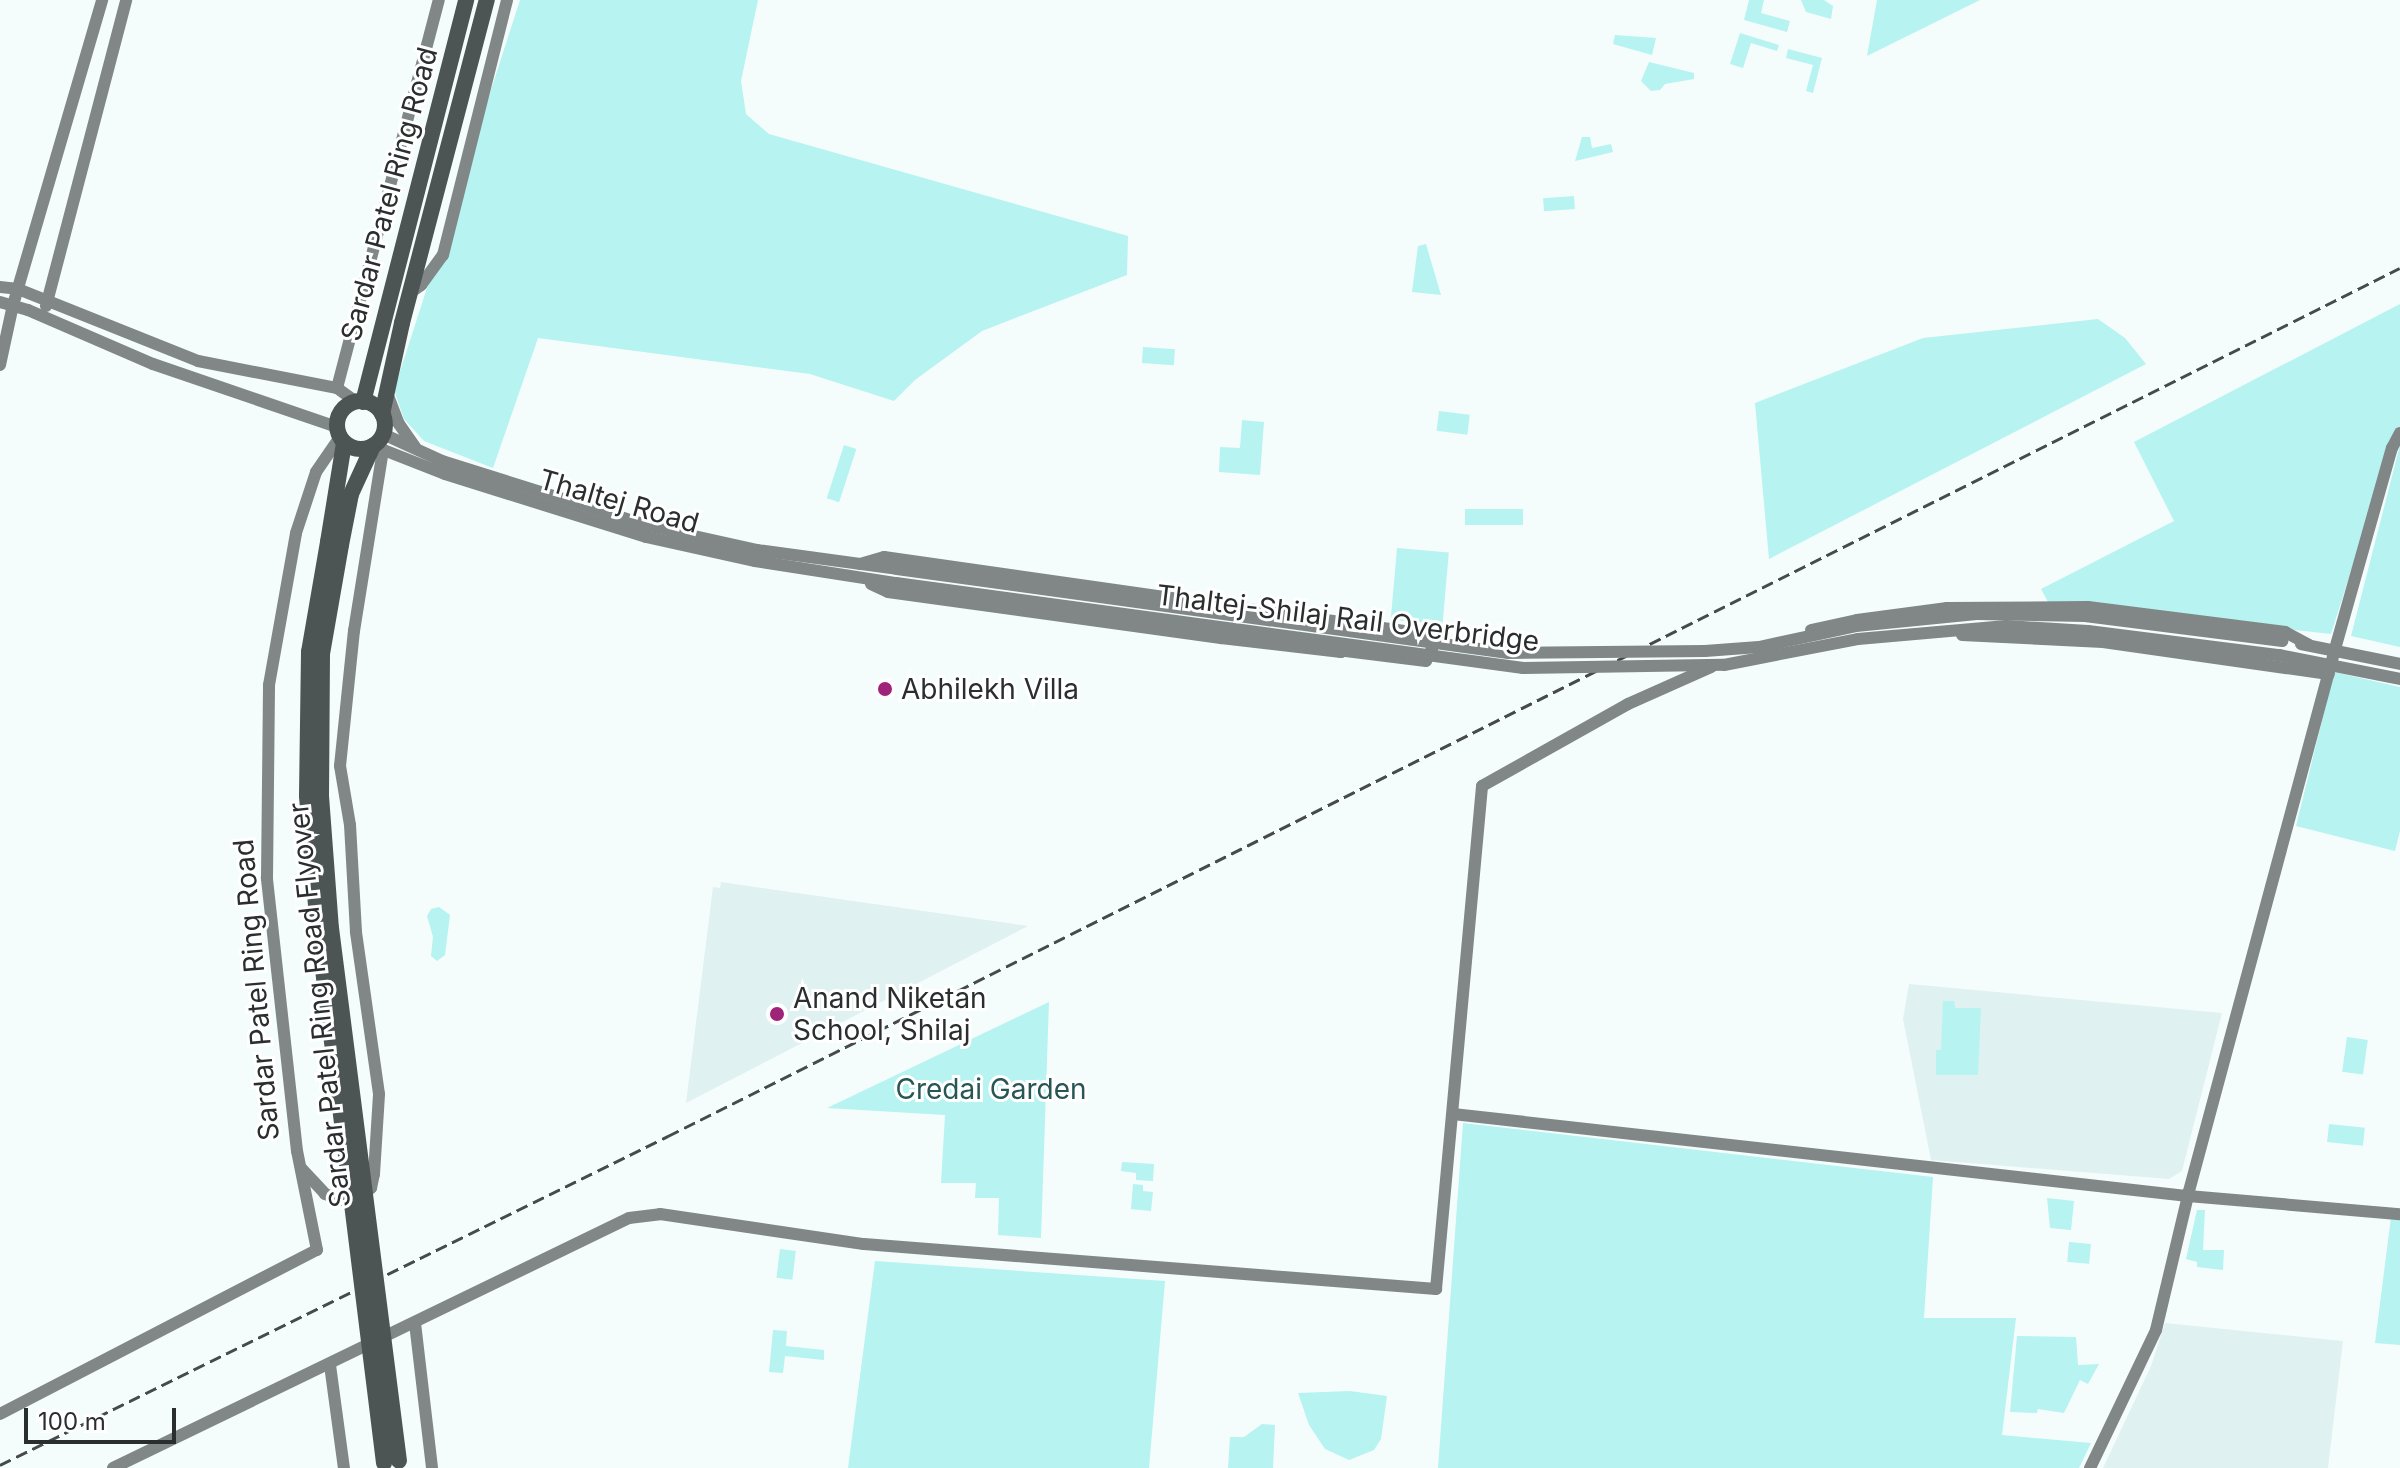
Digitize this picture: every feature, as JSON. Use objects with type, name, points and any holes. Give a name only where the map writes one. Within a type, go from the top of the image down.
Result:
[{"type":"highway","name":"Sardar Patel Ring Road","points":[[360,402],[466,0]]},
{"type":"highway","name":"Sardar Patel Ring Road","points":[[382,414],[410,293],[487,0]]},
{"type":"highway","points":[[360,402],[382,414],[380,443],[358,449],[340,435],[343,409],[360,402]]},
{"type":"highway","name":"Sardar Patel Ring Road Flyover","points":[[340,435],[335,544],[322,654],[321,796],[331,928],[400,1468]]},
{"type":"highway","name":"Sardar Patel Ring Road Flyover","points":[[380,443],[351,494],[335,544],[309,652],[307,796],[319,943],[385,1468]]},
{"type":"street","points":[[0,365],[6,304],[18,289],[102,0]]},
{"type":"street","points":[[43,317],[126,0]]},
{"type":"street","name":"Sardar Patel Ring Road","points":[[337,388],[439,0]]},
{"type":"street","name":"Sardar Patel Ring Road","points":[[410,293],[443,255],[507,0]]},
{"type":"street","points":[[0,287],[18,289],[198,361],[337,388],[360,402]]},
{"type":"street","points":[[6,304],[340,435]]},
{"type":"street","points":[[386,390],[399,424],[416,449]]},
{"type":"street","points":[[2090,1468],[2156,1330],[2188,1196],[2335,649],[2392,448],[2400,433]]},
{"type":"street","name":"Sardar Patel Ring Road","points":[[0,1414],[317,1250],[300,1166],[267,878],[269,685],[296,533],[316,472],[340,435]]},
{"type":"street","points":[[380,443],[416,449],[442,461],[649,526],[757,550],[860,564],[884,557],[1428,632],[1433,640],[1426,661],[1221,638],[888,592],[858,578]]},
{"type":"street","name":"Sardar Patel Ring Road","points":[[300,1166],[325,1194],[341,1200],[358,1197],[371,1188],[374,1174],[379,1094],[356,932],[350,825],[340,766],[354,631],[380,443]]},
{"type":"street","name":"Thaltej Road","points":[[380,443],[445,474],[646,537],[858,578]]},
{"type":"street","name":"Thaltej-Shilaj Rail Overbridge","points":[[860,564],[1508,653],[1759,647],[1856,626],[1976,614],[2085,616],[2280,648],[2330,669]]},
{"type":"street","name":"Thaltej-Shilaj Rail Overbridge","points":[[858,578],[1523,668],[1724,665],[1858,639],[1993,626],[2280,648],[2309,645]]},
{"type":"street","points":[[113,1468],[629,1218],[660,1214],[864,1244],[1436,1289],[1482,786],[1628,704],[1696,671],[1724,663],[1745,645],[1857,620],[1947,608],[2088,607],[2168,615],[2285,632],[2309,645],[2400,664]]},
{"type":"street","points":[[1344,621],[1349,629],[1346,651]]},
{"type":"street","points":[[1724,663],[1736,665],[1906,638],[2019,635],[2400,679]]},
{"type":"street","points":[[1453,1114],[2188,1196],[2400,1214]]},
{"type":"street","points":[[415,1323],[432,1468]]},
{"type":"street","points":[[330,1365],[344,1468]]},
{"type":"shaded area","name":"Anand Niketan School, Shilaj","points":[[721,882],[1028,926],[686,1103],[713,887],[720,888]]},
{"type":"shaded area","points":[[1909,984],[2222,1013],[2182,1171],[2169,1179],[1931,1160],[1903,1019]]},
{"type":"shaded area","points":[[2165,1323],[2343,1341],[2328,1468],[2103,1468],[2151,1366]]},
{"type":"green space","points":[[520,0],[758,0],[741,81],[746,114],[769,134],[1128,236],[1127,275],[982,331],[915,380],[894,401],[810,374],[538,338],[493,468],[424,441],[404,419],[394,390]]},
{"type":"green space","points":[[1749,0],[1764,0],[1761,13],[1790,21],[1787,32],[1744,20]]},
{"type":"green space","points":[[1801,0],[1824,0],[1833,6],[1831,19],[1806,12]]},
{"type":"green space","points":[[1877,0],[1980,0],[1867,56]]},
{"type":"green space","points":[[1740,33],[1779,45],[1777,51],[1751,43],[1743,68],[1730,64]]},
{"type":"green space","points":[[1615,35],[1656,38],[1652,55],[1613,44]]},
{"type":"green space","points":[[1788,49],[1822,58],[1813,93],[1806,91],[1813,65],[1786,58]]},
{"type":"green space","points":[[1649,62],[1694,73],[1694,79],[1665,84],[1660,90],[1651,91],[1641,81]]},
{"type":"green space","points":[[1582,137],[1590,137],[1592,148],[1611,144],[1613,152],[1575,161]]},
{"type":"green space","points":[[1574,196],[1575,209],[1544,211],[1543,198]]},
{"type":"green space","points":[[1426,244],[1441,295],[1412,292],[1418,246]]},
{"type":"green space","points":[[2400,304],[2400,430],[2390,448],[2331,634],[2048,602],[2041,589],[2174,521],[2134,442]]},
{"type":"green space","points":[[2098,319],[2125,338],[2146,364],[1769,559],[1755,403],[1923,338]]},
{"type":"green space","points":[[1143,347],[1175,349],[1174,365],[1142,363]]},
{"type":"green space","points":[[1439,411],[1470,415],[1467,435],[1437,431]]},
{"type":"green space","points":[[1242,420],[1264,422],[1260,475],[1219,472],[1220,447],[1240,448]]},
{"type":"green space","points":[[844,445],[856,449],[839,502],[827,498]]},
{"type":"green space","points":[[2400,445],[2400,647],[2351,636]]},
{"type":"green space","points":[[1465,509],[1523,509],[1523,525],[1465,525]]},
{"type":"green space","points":[[1397,548],[1449,553],[1443,624],[1391,620]]},
{"type":"green space","points":[[2334,672],[2400,687],[2400,831],[2395,851],[2296,826]]},
{"type":"green space","points":[[439,907],[450,915],[445,955],[437,961],[431,956],[433,937],[427,916],[431,909]]},
{"type":"green space","points":[[1943,1001],[1954,1001],[1955,1008],[1981,1008],[1978,1075],[1936,1075],[1936,1050],[1941,1050]]},
{"type":"green space","name":"Credai Garden","points":[[1049,1002],[1041,1238],[998,1235],[999,1198],[975,1198],[976,1183],[941,1183],[945,1115],[827,1108]]},
{"type":"green space","points":[[2347,1037],[2368,1040],[2363,1075],[2342,1072]]},
{"type":"green space","points":[[1463,1123],[1933,1177],[1924,1318],[2016,1318],[2002,1435],[2091,1443],[2079,1468],[1438,1468]]},
{"type":"green space","points":[[2329,1124],[2365,1128],[2363,1146],[2327,1142]]},
{"type":"green space","points":[[1122,1162],[1154,1164],[1153,1181],[1136,1180],[1136,1173],[1121,1171]]},
{"type":"green space","points":[[1133,1184],[1143,1185],[1143,1191],[1153,1192],[1151,1211],[1131,1209]]},
{"type":"green space","points":[[2047,1198],[2074,1201],[2071,1230],[2050,1228]]},
{"type":"green space","points":[[2197,1210],[2205,1210],[2203,1250],[2224,1250],[2223,1270],[2197,1267],[2197,1262],[2186,1259]]},
{"type":"green space","points":[[2391,1217],[2400,1218],[2400,1345],[2375,1343]]},
{"type":"green space","points":[[2069,1242],[2091,1244],[2089,1264],[2067,1262]]},
{"type":"green space","points":[[780,1249],[796,1251],[792,1280],[776,1278]]},
{"type":"green space","points":[[875,1261],[1165,1281],[1149,1468],[848,1468]]},
{"type":"green space","points":[[773,1330],[787,1331],[786,1346],[824,1350],[824,1360],[785,1356],[783,1373],[769,1372]]},
{"type":"green space","points":[[2017,1336],[2076,1337],[2078,1365],[2099,1364],[2088,1384],[2080,1380],[2064,1413],[2038,1409],[2037,1413],[2010,1412]]},
{"type":"green space","points":[[1350,1391],[1387,1396],[1381,1439],[1374,1450],[1349,1460],[1325,1449],[1309,1425],[1298,1393]]},
{"type":"green space","points":[[1262,1424],[1275,1425],[1273,1468],[1228,1468],[1230,1437],[1244,1437]]},
{"type":"railway","points":[[0,1465],[668,1136],[2400,268]]},
{"type":"place","name":"Abhilekh Villa","points":[[885,689]]},
{"type":"place","name":"Anand Niketan School, Shilaj","points":[[777,1014]]}]
